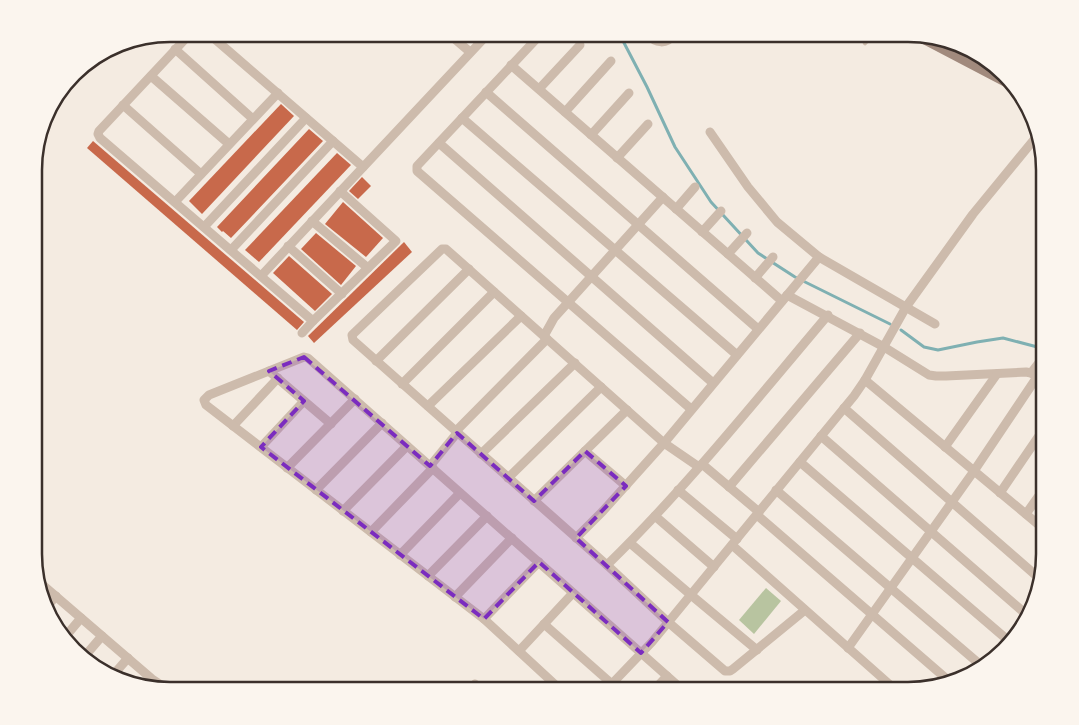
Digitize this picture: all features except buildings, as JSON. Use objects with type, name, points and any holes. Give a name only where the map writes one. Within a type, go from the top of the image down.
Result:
[{"type":"main road","points":[[941,47],[993,74]]},
{"type":"street","points":[[182,43],[98,134],[100,138],[313,321]]},
{"type":"street","points":[[219,43],[363,166]]},
{"type":"street","points":[[459,43],[470,52]]},
{"type":"street","points":[[261,276],[479,43]]},
{"type":"street","points":[[533,43],[417,166],[417,171],[692,410]]},
{"type":"street","points":[[539,89],[580,45]]},
{"type":"street","points":[[176,49],[253,119]]},
{"type":"street","points":[[565,112],[611,61]]},
{"type":"street","points":[[511,65],[755,278],[785,298],[828,316],[860,333],[929,375],[1026,372],[1036,377]]},
{"type":"street","points":[[151,76],[229,144]]},
{"type":"street","points":[[486,92],[758,329]]},
{"type":"street","points":[[175,202],[278,93]]},
{"type":"street","points":[[591,134],[629,93]]},
{"type":"street","points":[[123,105],[201,174]]},
{"type":"street","points":[[204,227],[306,118]]},
{"type":"street","points":[[462,118],[737,355]]},
{"type":"street","points":[[617,158],[648,124]]},
{"type":"street","points":[[710,132],[748,187],[777,222],[819,257],[935,324]]},
{"type":"street","points":[[231,250],[333,141]]},
{"type":"street","points":[[614,682],[668,622],[844,408],[865,380],[906,307],[973,214],[1033,141]]},
{"type":"street","points":[[439,143],[713,383]]},
{"type":"street","points":[[676,209],[695,187]]},
{"type":"street","points":[[302,333],[396,240],[340,191]]},
{"type":"street","points":[[371,532],[431,467],[456,432],[546,338],[554,318],[663,197]]},
{"type":"street","points":[[702,232],[721,211]]},
{"type":"street","points":[[312,221],[368,268]]},
{"type":"street","points":[[728,254],[747,233]]},
{"type":"street","points":[[288,246],[342,294]]},
{"type":"street","points":[[805,610],[733,669],[727,671],[668,622],[376,361],[353,340],[352,335],[442,249],[446,249],[664,443],[729,487],[945,677]]},
{"type":"street","points":[[755,278],[773,257]]},
{"type":"street","points":[[576,538],[603,512],[664,443],[819,257]]},
{"type":"street","points":[[376,361],[469,269]]},
{"type":"street","points":[[402,384],[494,292]]},
{"type":"street","points":[[428,406],[521,316]]},
{"type":"street","points":[[607,566],[700,466],[828,316]]},
{"type":"street","points":[[729,487],[860,333]]},
{"type":"street","points":[[552,682],[484,619],[206,405],[204,400],[210,394],[304,357],[308,358],[674,682]]},
{"type":"street","points":[[482,454],[574,363]]},
{"type":"street","points":[[269,371],[331,424]]},
{"type":"street","points":[[945,447],[997,374]]},
{"type":"street","points":[[233,426],[278,378]]},
{"type":"street","points":[[865,380],[1036,522]]},
{"type":"street","points":[[848,648],[1036,381]]},
{"type":"street","points":[[508,478],[601,387]]},
{"type":"street","points":[[287,468],[355,399]]},
{"type":"street","points":[[261,448],[304,401]]},
{"type":"street","points":[[844,408],[1035,574]]},
{"type":"street","points":[[534,501],[628,410]]},
{"type":"street","points":[[316,490],[382,423]]},
{"type":"street","points":[[821,436],[1023,611]]},
{"type":"street","points":[[1000,493],[1036,440]]},
{"type":"street","points":[[343,511],[408,446]]},
{"type":"street","points":[[585,451],[626,486]]},
{"type":"street","points":[[800,462],[1006,638]]},
{"type":"street","points":[[678,490],[805,610],[887,682]]},
{"type":"street","points":[[776,490],[977,662]]},
{"type":"street","points":[[400,555],[460,493]]},
{"type":"street","points":[[1026,514],[1036,500]]},
{"type":"street","points":[[428,576],[486,516]]},
{"type":"street","points":[[655,516],[714,567]]},
{"type":"street","points":[[455,597],[512,538]]},
{"type":"street","points":[[630,543],[756,650]]},
{"type":"street","points":[[484,619],[539,562]]},
{"type":"street","points":[[47,589],[128,658],[148,680]]},
{"type":"street","points":[[519,651],[573,593]]},
{"type":"street","points":[[52,602],[56,596]]},
{"type":"street","points":[[69,633],[82,618]]},
{"type":"street","points":[[544,624],[602,682]]},
{"type":"street","points":[[88,652],[102,636]]},
{"type":"street","points":[[117,670],[128,658]]},
{"type":"street","points":[[662,682],[667,676]]},
{"type":"highlighted area","points":[[304,357],[430,466],[457,433],[534,501],[585,451],[626,486],[576,538],[668,622],[641,653],[539,562],[484,619],[261,447],[304,401],[269,371]]},
{"type":"green space","points":[[766,588],[781,601],[754,634],[739,620]]},
{"type":"waterway","points":[[624,42],[675,147],[711,202],[758,253],[795,277],[890,324]]},
{"type":"waterway","points":[[901,330],[924,347],[938,350],[1003,338],[1036,347]]}]
